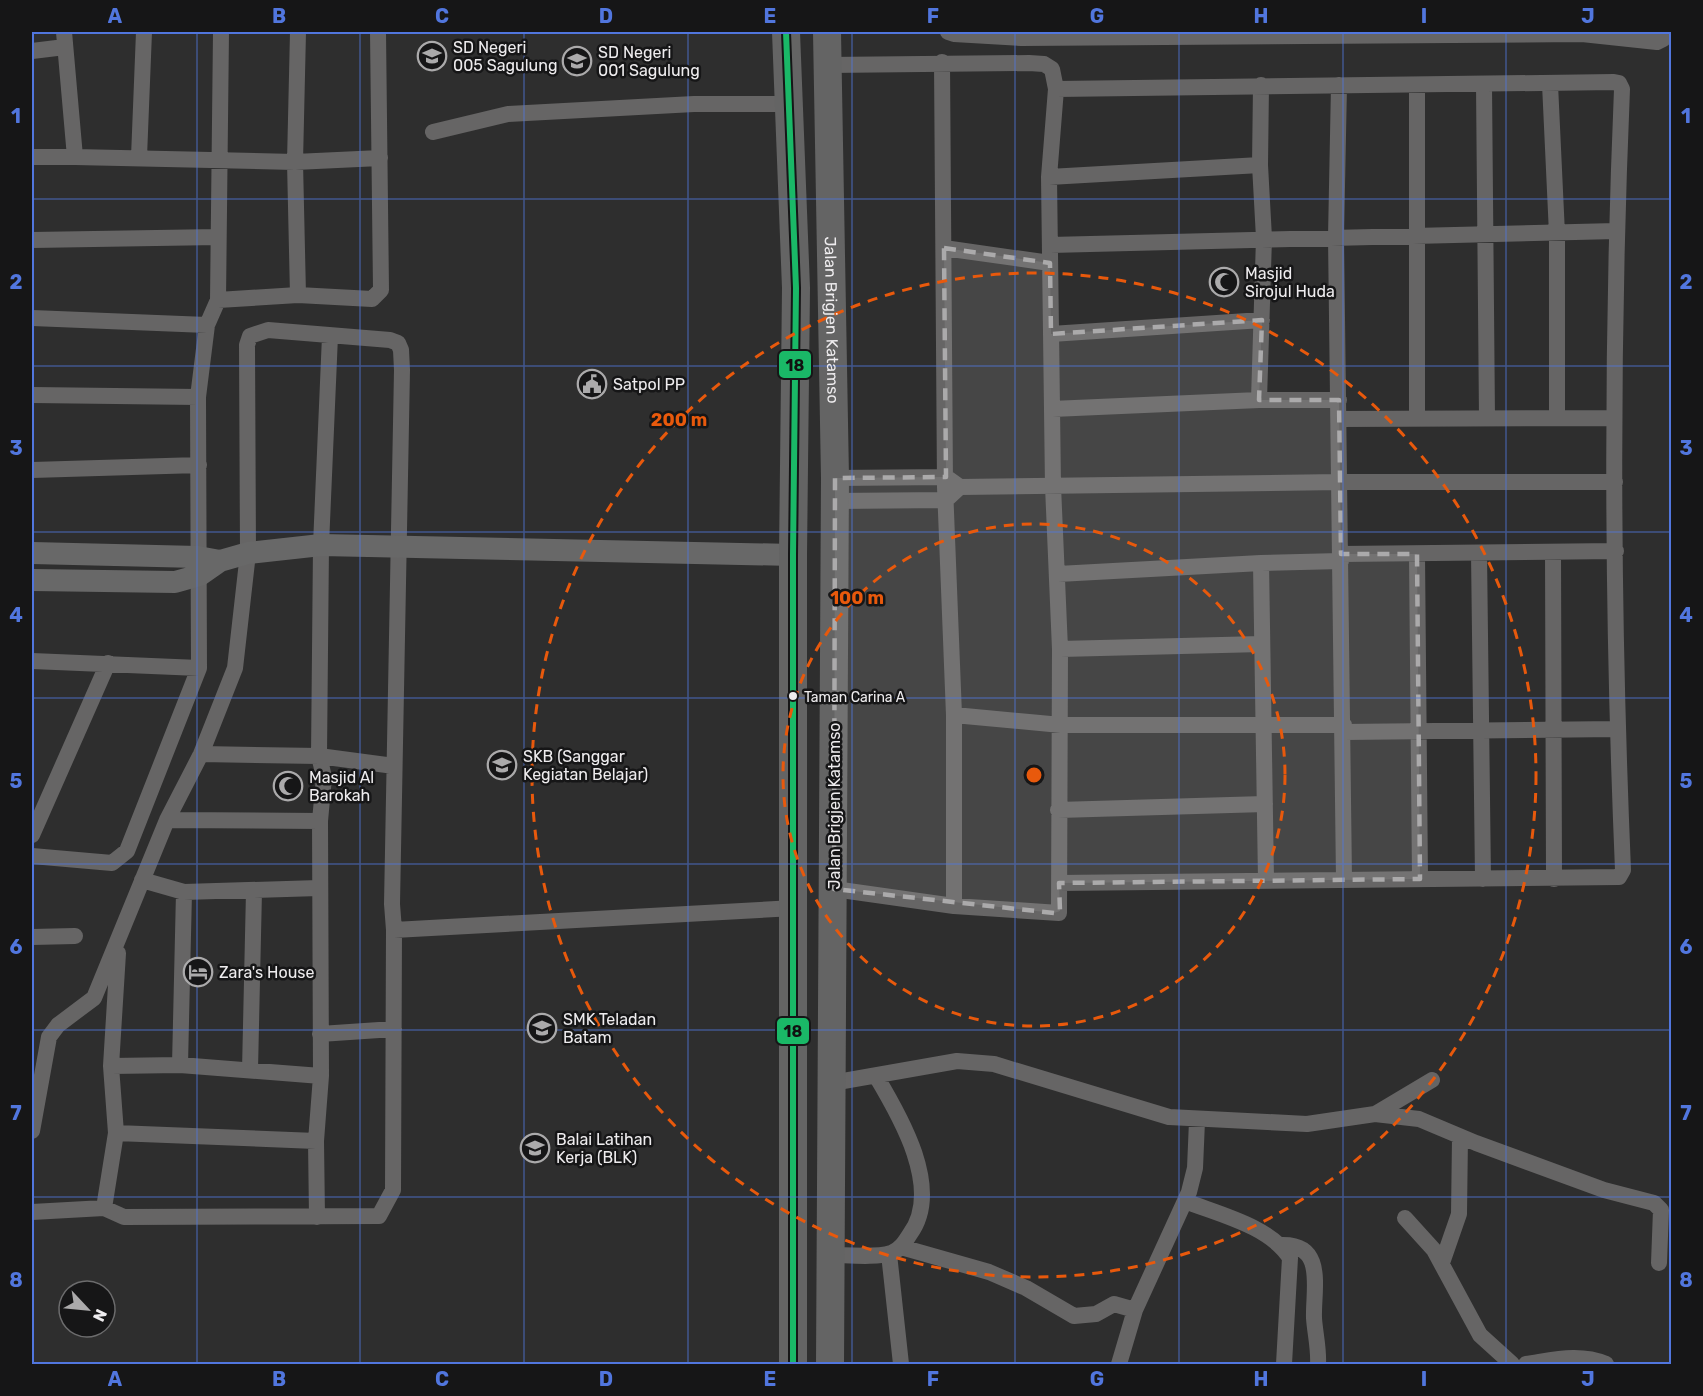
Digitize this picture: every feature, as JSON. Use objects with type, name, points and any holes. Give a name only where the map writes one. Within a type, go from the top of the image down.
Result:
[{"type":"highway","name":"Jalan Brigjen Katamso","points":[[786,32],[796,288],[793,555],[793,1365]]},
{"type":"highway","name":"Jalan Brigjen Katamso","points":[[827,32],[835,490],[830,1365]]},
{"type":"street","points":[[139,157],[144,32]]},
{"type":"street","points":[[32,856],[112,863],[127,851],[199,668],[191,563],[199,465],[198,397],[207,325],[218,300],[221,32]]},
{"type":"street","points":[[298,32],[295,162],[298,295]]},
{"type":"street","points":[[218,300],[298,295],[372,299],[378,296],[381,290],[378,32]]},
{"type":"street","points":[[948,32],[1021,35],[1582,33],[1657,42],[1663,39],[1666,32]]},
{"type":"street","points":[[32,51],[64,39],[75,157]]},
{"type":"street","points":[[828,66],[942,62],[1044,64],[1052,69],[1056,89],[1049,177],[1053,486],[1058,573],[1061,726],[1058,810],[1060,911],[1057,913],[954,906],[834,889]]},
{"type":"street","points":[[942,62],[945,477],[954,715],[954,906]]},
{"type":"street","points":[[1056,89],[1261,85],[1484,85],[1614,81],[1619,83],[1622,89],[1616,231],[1614,418],[1617,729],[1623,870],[1620,877],[1610,879],[1059,883]]},
{"type":"street","points":[[1550,84],[1557,234],[1557,418]]},
{"type":"street","points":[[1258,400],[1264,238],[1260,165],[1261,85]]},
{"type":"street","points":[[1339,85],[1336,237],[1344,728],[1344,880]]},
{"type":"street","points":[[1417,85],[1419,236],[1417,418]]},
{"type":"street","points":[[1484,85],[1487,418]]},
{"type":"street","points":[[433,132],[508,114],[694,104],[788,104]]},
{"type":"street","points":[[32,157],[139,157],[295,162],[380,158]]},
{"type":"street","points":[[1049,177],[1260,165]]},
{"type":"street","points":[[1050,245],[1616,231]]},
{"type":"street","points":[[32,240],[218,237]]},
{"type":"street","points":[[944,249],[1050,263]]},
{"type":"street","points":[[32,318],[207,325]]},
{"type":"street","points":[[1051,334],[1262,320]]},
{"type":"street","points":[[32,1131],[49,1037],[58,1025],[94,998],[119,943],[167,820],[201,754],[235,668],[248,553],[246,345],[250,336],[268,330],[390,340],[400,346],[399,546],[392,904],[394,930],[393,1190],[380,1216],[124,1218],[104,1208],[32,1212]]},
{"type":"street","points":[[317,1217],[316,1141],[321,1076],[320,821],[324,777],[319,756],[321,545],[330,336]]},
{"type":"street","points":[[32,395],[198,397]]},
{"type":"street","points":[[1052,409],[1258,400],[1339,400]]},
{"type":"street","points":[[1339,418],[1614,418]]},
{"type":"street","points":[[32,470],[199,465]]},
{"type":"street","points":[[835,490],[945,477],[960,487],[1340,482],[1615,482]]},
{"type":"street","points":[[835,490],[946,500],[960,487]]},
{"type":"street","points":[[32,553],[191,563],[220,561],[248,553],[321,545],[793,555]]},
{"type":"street","points":[[1058,573],[1417,554],[1616,551]]},
{"type":"street","points":[[1553,552],[1554,879]]},
{"type":"street","points":[[1479,553],[1483,879]]},
{"type":"street","points":[[1417,554],[1420,879]]},
{"type":"street","points":[[32,580],[175,582],[191,563]]},
{"type":"street","points":[[1261,563],[1266,880]]},
{"type":"street","points":[[1060,649],[1262,644]]},
{"type":"street","points":[[32,661],[199,668]]},
{"type":"street","points":[[32,835],[108,663]]},
{"type":"street","points":[[954,715],[1061,726],[1265,723],[1418,731],[1617,729]]},
{"type":"street","points":[[201,754],[319,756],[394,766]]},
{"type":"street","points":[[1058,810],[1265,804]]},
{"type":"street","points":[[167,820],[320,821]]},
{"type":"street","points":[[142,880],[184,892],[319,888]]},
{"type":"street","points":[[250,1070],[254,891]]},
{"type":"street","points":[[180,1065],[184,892]]},
{"type":"street","points":[[394,930],[794,908]]},
{"type":"street","points":[[32,937],[75,936]]},
{"type":"street","points":[[104,1208],[116,1133],[111,1066],[119,943]]},
{"type":"street","points":[[320,1034],[394,1029]]},
{"type":"street","points":[[832,1083],[957,1061],[993,1064],[1168,1118],[1307,1124],[1376,1114],[1419,1119],[1460,1137],[1604,1190],[1659,1206],[1659,1263]]},
{"type":"street","points":[[111,1066],[180,1065],[321,1076]]},
{"type":"street","points":[[876,1076],[900,1116],[920,1174],[923,1198],[917,1225],[895,1251],[901,1365]]},
{"type":"street","points":[[1376,1114],[1432,1080]]},
{"type":"street","points":[[1119,1365],[1135,1310],[1185,1200],[1195,1168],[1197,1121]]},
{"type":"street","points":[[116,1133],[316,1141]]},
{"type":"street","points":[[1442,1263],[1459,1214],[1460,1137]]},
{"type":"street","points":[[1185,1200],[1246,1226],[1282,1245],[1300,1248],[1309,1256],[1315,1267],[1314,1317],[1318,1365]]},
{"type":"street","points":[[1405,1218],[1442,1263],[1480,1335],[1512,1365]]},
{"type":"street","points":[[1282,1245],[1290,1258],[1284,1365]]},
{"type":"street","points":[[831,1255],[895,1251],[989,1272],[1026,1288],[1074,1316],[1096,1314],[1114,1304],[1135,1310]]},
{"type":"street","points":[[1526,1365],[1575,1357],[1590,1358],[1606,1365]]},
{"type":"highlighted area","points":[[944,248],[1050,263],[1051,334],[1262,320],[1259,400],[1339,400],[1341,554],[1417,554],[1420,879],[1059,883],[1060,911],[1054,913],[834,889],[835,478],[946,477]]},
{"type":"transit line","name":"18","points":[[786,32],[796,288],[793,555],[793,1364]]},
{"type":"place","name":"SD Negeri 005 Sagulung","points":[[432,56]]},
{"type":"place","name":"SD Negeri 001 Sagulung","points":[[577,61]]},
{"type":"place","name":"Masjid Sirojul Huda","points":[[1224,282]]},
{"type":"place","name":"Satpol PP","points":[[592,384]]},
{"type":"place","name":"Taman Carina A","points":[[793,696]]},
{"type":"place","name":"SKB (Sanggar Kegiatan Belajar)","points":[[502,765]]},
{"type":"place","name":"Masjid Al Barokah","points":[[288,786]]},
{"type":"place","name":"Zara's House","points":[[198,972]]},
{"type":"place","name":"SMK Teladan Batam","points":[[542,1028]]},
{"type":"place","name":"Balai Latihan Kerja (BLK)","points":[[535,1148]]}]
